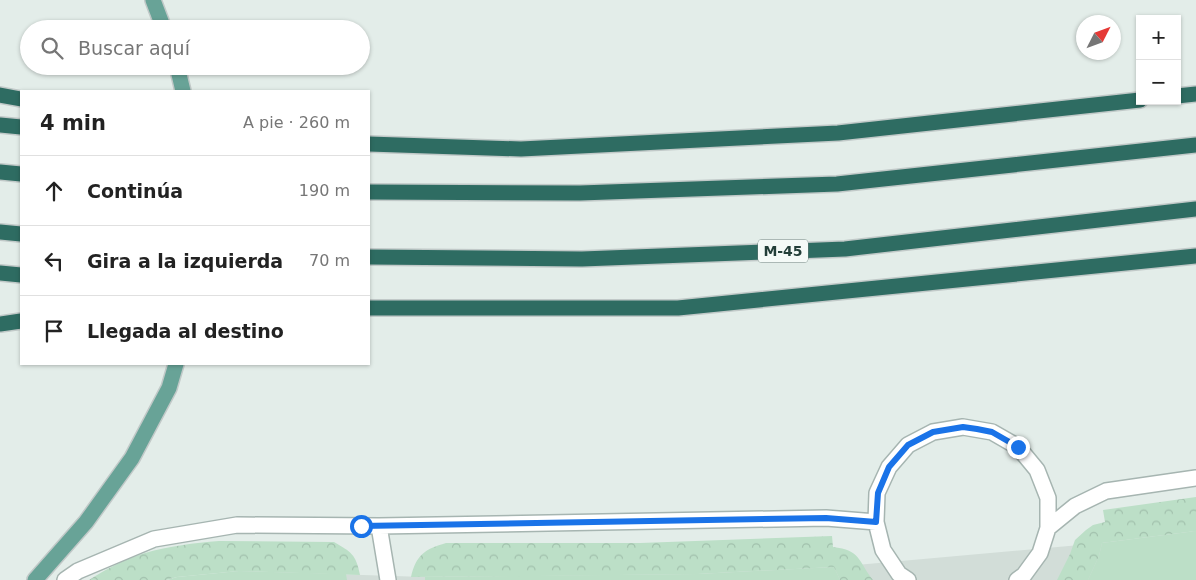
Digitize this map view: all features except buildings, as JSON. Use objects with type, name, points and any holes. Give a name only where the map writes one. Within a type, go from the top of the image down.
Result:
[{"type":"highway","points":[[1181,96],[1196,94]]},
{"type":"highway","points":[[0,95],[20,99]]},
{"type":"highway","points":[[370,144],[521,149],[838,133],[1136,100]]},
{"type":"highway","points":[[0,125],[20,127]]},
{"type":"highway","points":[[370,192],[580,193],[836,184],[1196,145]]},
{"type":"highway","points":[[0,172],[20,174]]},
{"type":"highway","name":"M-45","points":[[370,257],[582,259],[845,248],[1196,209]]},
{"type":"highway","points":[[0,232],[20,234]]},
{"type":"highway","points":[[370,308],[678,308],[1196,256]]},
{"type":"highway","points":[[0,273],[20,275]]},
{"type":"highway","points":[[0,324],[20,321]]},
{"type":"main road","points":[[153,0],[161,20]]},
{"type":"main road","points":[[179,75],[183,90]]},
{"type":"main road","points":[[35,580],[86,522],[132,458],[169,388],[176,365]]},
{"type":"street","points":[[908,580],[899,574],[883,550],[876,522],[878,493],[889,467],[908,445],[933,432],[963,427],[992,432],[1018,447],[1037,470],[1048,498],[1048,528],[1040,553],[1024,575],[1017,580]]},
{"type":"street","points":[[1048,528],[1075,506],[1106,491],[1196,478]]},
{"type":"street","points":[[65,580],[78,571],[154,539],[238,525],[379,526],[826,518],[876,522]]},
{"type":"street","points":[[379,526],[388,580]]},
{"type":"shaded area","points":[[1196,531],[1196,580],[167,580],[239,571],[425,577],[698,574],[834,567],[1102,543]]},
{"type":"green space","points":[[1196,497],[1196,531],[1102,543],[1099,556],[1088,580],[1057,580],[1075,540],[1093,525],[1105,522],[1103,510]]},
{"type":"green space","points":[[1196,531],[1196,580],[1088,580],[1099,556],[1102,543]]},
{"type":"green space","points":[[832,536],[833,547],[842,548],[854,554],[873,580],[840,580],[834,567],[698,574],[411,577],[413,569],[422,554],[446,543],[640,543]]},
{"type":"green space","points":[[219,541],[334,542],[352,554],[357,562],[360,575],[239,571],[177,577],[166,580],[89,580],[130,558],[145,553],[163,548]]},
{"type":"green space","points":[[834,567],[840,580],[425,580],[425,577],[698,574]]},
{"type":"green space","points":[[239,571],[346,574],[347,580],[167,580],[177,577]]},
{"type":"route","points":[[361,526],[826,518],[876,522],[878,493],[889,467],[908,445],[933,432],[963,427],[992,432],[1018,447]]}]
